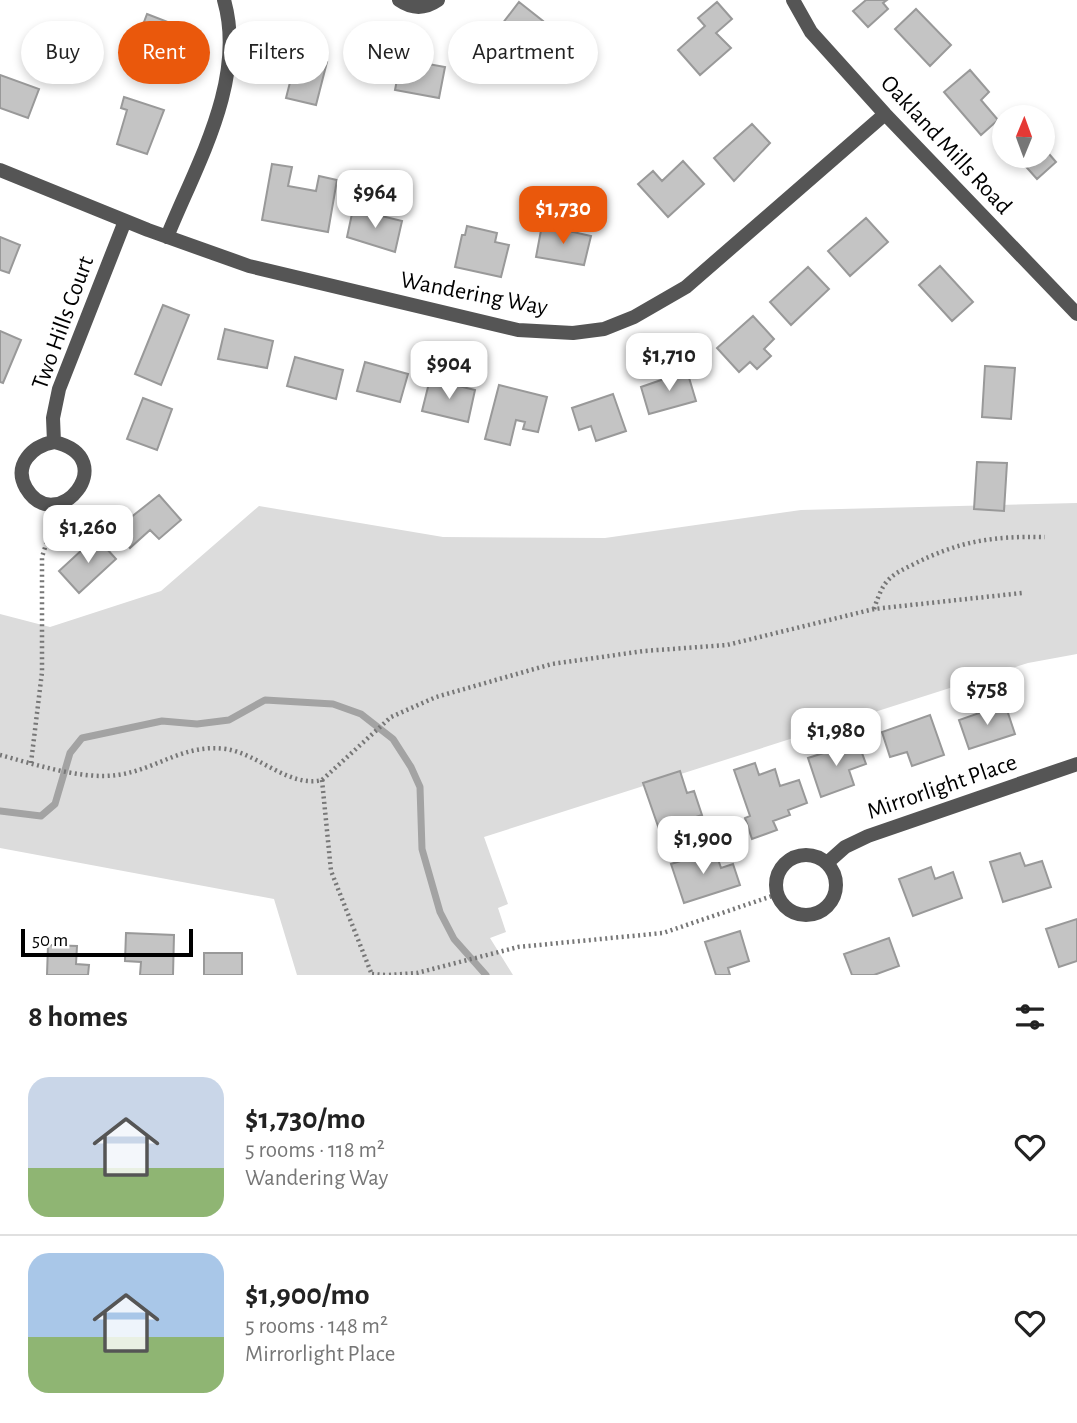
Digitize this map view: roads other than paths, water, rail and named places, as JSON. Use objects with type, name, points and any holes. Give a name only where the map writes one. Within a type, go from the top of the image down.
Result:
[{"type":"street","points":[[167,237],[222,96],[230,38],[224,0]]},
{"type":"street","points":[[398,0],[409,6],[422,7],[438,0]]},
{"type":"street","name":"Oakland Mills Road","points":[[793,0],[811,32],[885,114],[1077,314]]},
{"type":"street","name":"Wandering Way","points":[[0,170],[125,221],[249,266],[518,330],[548,334],[604,328],[659,305],[686,287],[885,114]]},
{"type":"street","name":"Two Hills Court","points":[[54,442],[53,418],[59,389],[125,221]]},
{"type":"street","points":[[54,442],[74,450],[84,470],[78,493],[63,503],[52,504],[32,496],[23,482],[22,472],[26,458],[33,449],[54,442]]},
{"type":"street","name":"Mirrorlight Place","points":[[827,863],[845,847],[868,836],[1077,764]]},
{"type":"street","points":[[809,855],[827,863],[834,872],[836,884],[833,899],[826,907],[808,915],[796,913],[782,902],[776,880],[780,870],[793,858],[809,855]]},
{"type":"waterway","points":[[0,811],[41,816],[55,804],[70,753],[82,738],[162,721],[197,724],[229,720],[265,700],[333,704],[361,714],[393,739],[411,767],[420,787],[422,849],[440,912],[454,939],[486,975]]}]
